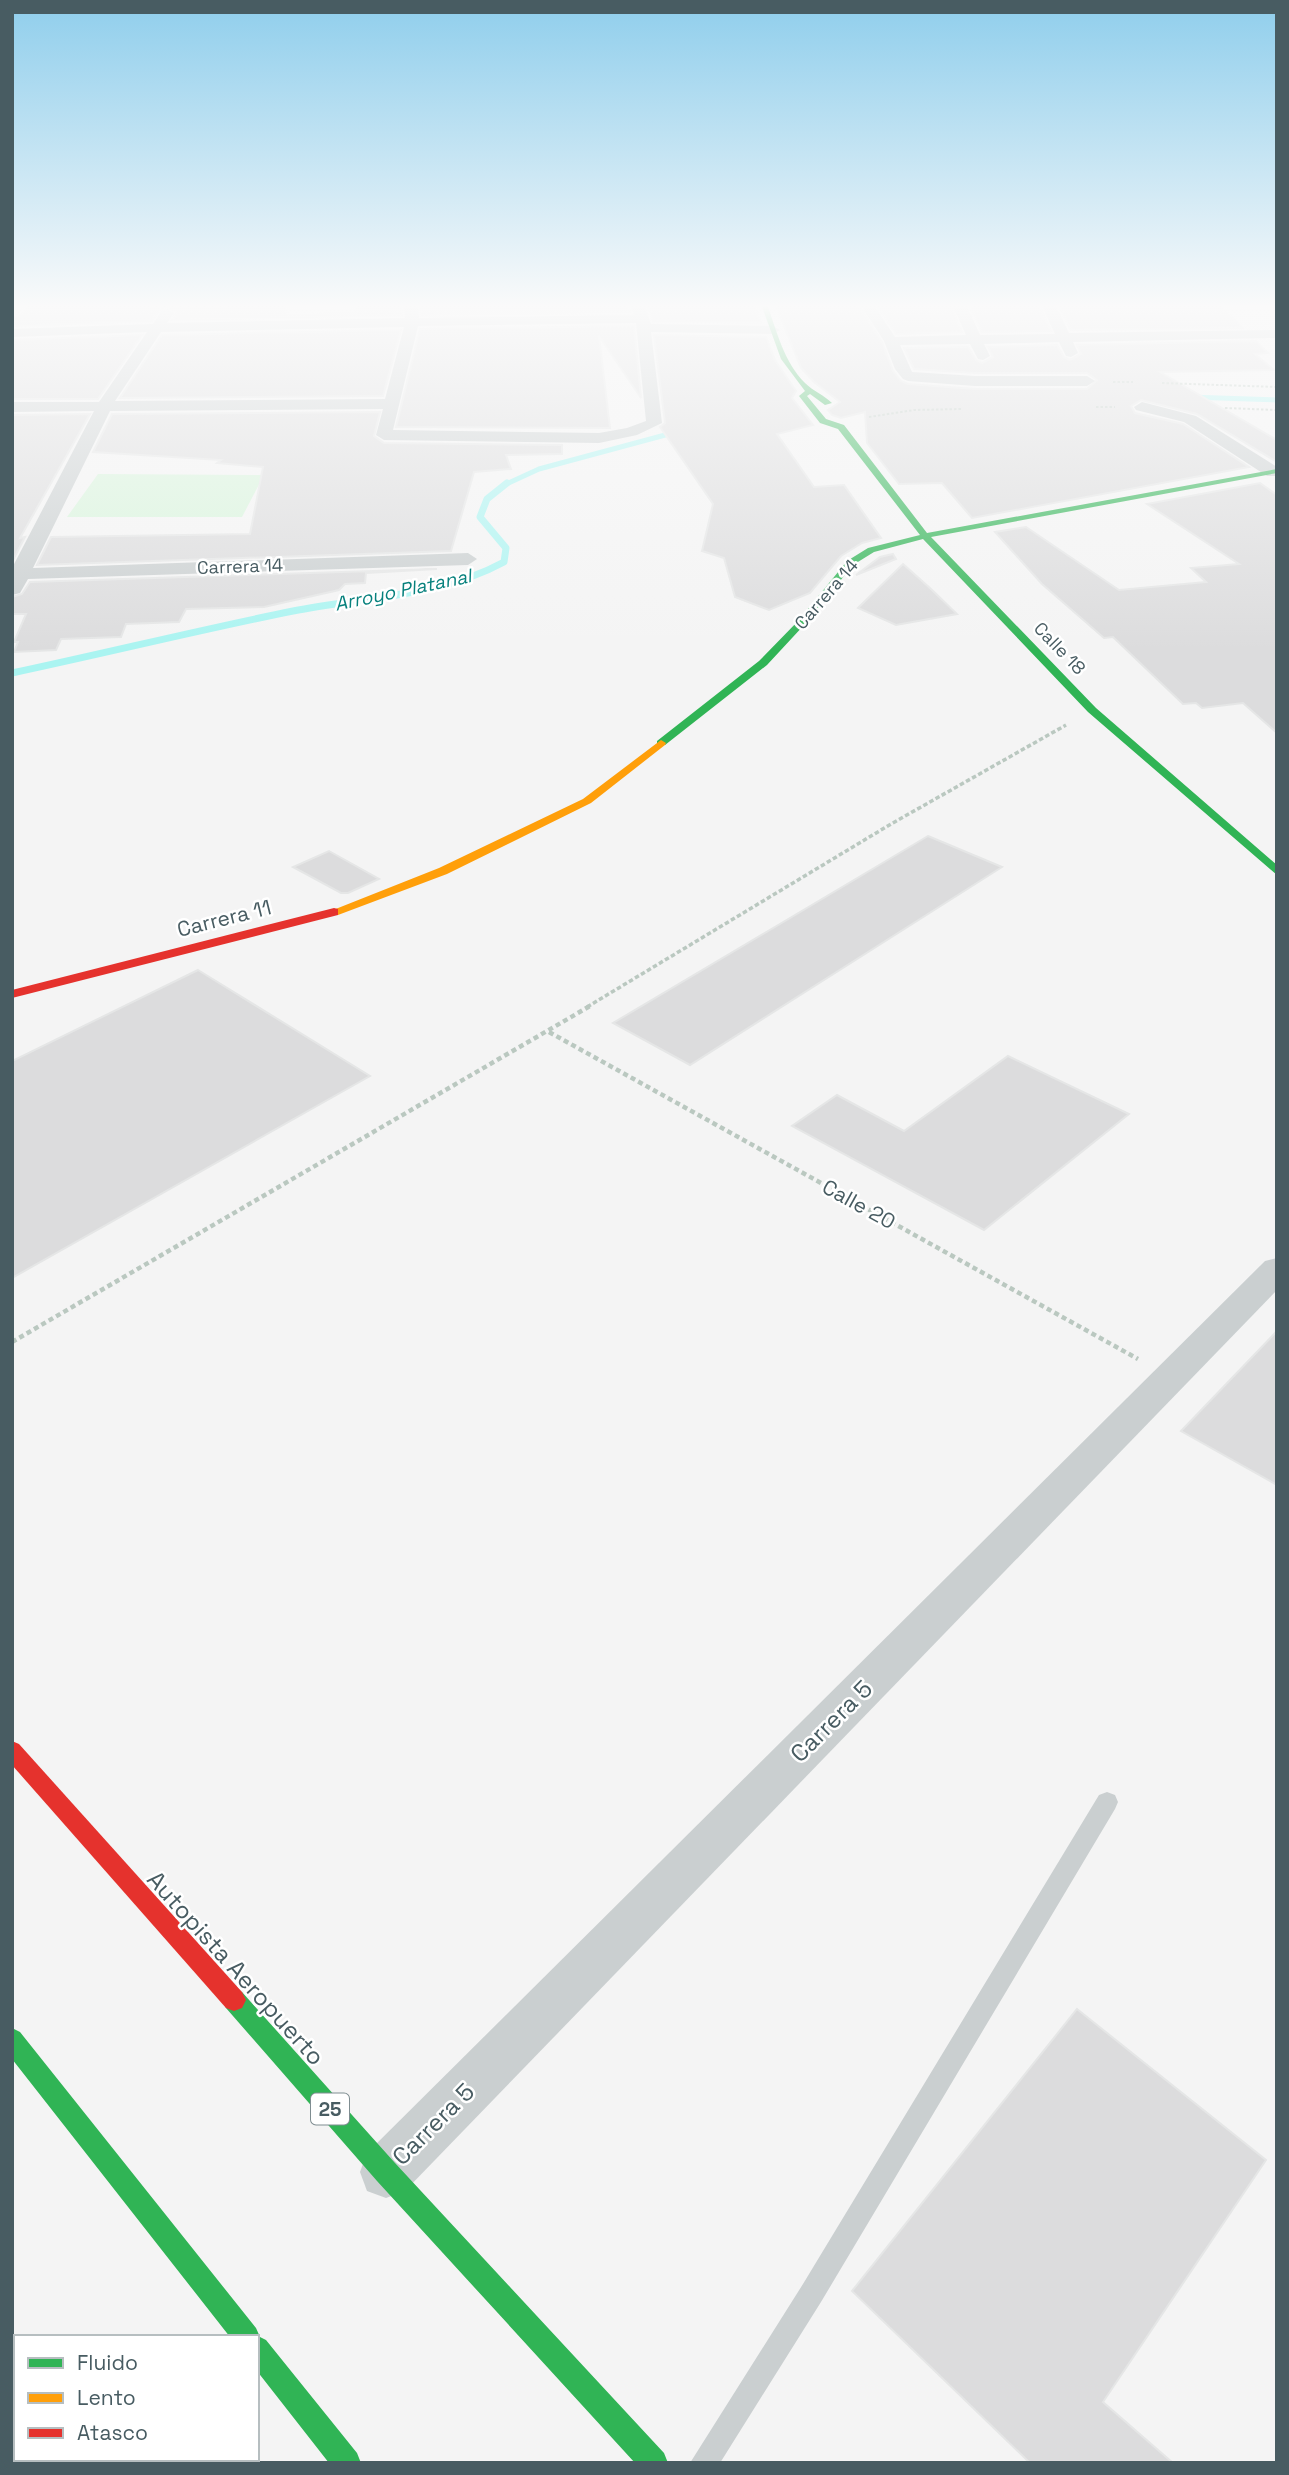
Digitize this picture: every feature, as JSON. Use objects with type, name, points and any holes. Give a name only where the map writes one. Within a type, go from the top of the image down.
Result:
[{"type":"main road","name":"Calle 18","points":[[838,420],[925,536],[1092,710],[1277,871]]},
{"type":"main road","name":"Carrera 14","points":[[443,871],[587,801],[763,663],[859,556],[886,545],[925,536],[1270,476]]},
{"type":"main road","name":"Carrera 11","points":[[12,994],[333,912],[443,871]]},
{"type":"main road","name":"Autopista Aeropuerto","points":[[12,1751],[386,2172],[654,2463]]},
{"type":"main road","points":[[12,2040],[245,2335]]},
{"type":"main road","points":[[259,2352],[347,2463]]},
{"type":"street","points":[[15,580],[98,420]]},
{"type":"street","points":[[387,420],[384,435],[387,436],[599,438],[631,432],[654,423],[654,420]]},
{"type":"street","points":[[1191,420],[1270,476]]},
{"type":"street","name":"Carrera 14","points":[[15,580],[468,559]]},
{"type":"street","name":"Carrera 5","points":[[386,2172],[1277,1269]]},
{"type":"lane","points":[[704,2463],[812,2292],[1107,1802]]},
{"type":"path","points":[[12,1342],[548,1031],[879,831],[1092,710]]},
{"type":"path","name":"Calle 20","points":[[548,1031],[1171,1377]]},
{"type":"green space","points":[[98,474],[264,475],[242,517],[67,517]]},
{"type":"building","points":[[12,420],[87,420],[20,538],[25,537],[12,562]]},
{"type":"building","points":[[109,420],[378,420],[374,436],[384,443],[562,445],[562,454],[506,455],[511,469],[474,472],[451,551],[37,565],[51,537],[250,534],[263,467],[217,463],[221,460],[93,452]]},
{"type":"building","points":[[398,420],[609,420],[610,428],[396,427]]},
{"type":"building","points":[[665,420],[809,420],[813,425],[777,434],[814,487],[844,485],[881,538],[862,543],[841,556],[810,593],[769,610],[735,597],[724,558],[702,551],[713,504],[660,427],[665,423]]},
{"type":"building","points":[[865,420],[1163,420],[1183,424],[1249,467],[972,518],[942,483],[899,484],[867,443]]},
{"type":"building","points":[[1206,420],[1242,420],[1277,440],[1277,462]]},
{"type":"building","points":[[1260,483],[1277,495],[1277,733],[1243,703],[1202,708],[1196,703],[1183,704],[1113,637],[1104,638],[1042,584],[995,532],[1026,527],[1119,590],[1206,582],[1191,568],[1239,564],[1147,504]]},
{"type":"building","points":[[893,554],[896,559],[856,575],[880,557]]},
{"type":"building","points":[[903,564],[957,614],[896,625],[858,608]]},
{"type":"building","points":[[437,569],[366,573],[365,583],[345,584],[339,590],[264,607],[186,609],[179,622],[126,624],[121,637],[61,639],[56,650],[14,652],[18,642],[14,642],[26,614],[12,614],[12,597],[22,594],[30,582]]},
{"type":"building","points":[[928,836],[1002,867],[690,1065],[613,1023]]},
{"type":"building","points":[[329,851],[379,879],[348,893],[341,893],[293,867]]},
{"type":"building","points":[[198,970],[370,1076],[12,1278],[12,1061]]},
{"type":"building","points":[[1008,1056],[1129,1114],[984,1230],[792,1126],[837,1095],[904,1131]]},
{"type":"building","points":[[1277,1331],[1277,1485],[1181,1431]]},
{"type":"building","points":[[1077,2009],[1266,2160],[1103,2402],[1173,2463],[1030,2463],[852,2291]]},
{"type":"waterway","name":"Arroyo Platanal","points":[[505,484],[539,469],[680,431]]},
{"type":"waterway","name":"Arroyo Platanal","points":[[12,673],[293,611],[428,589],[479,574],[504,562],[506,548],[480,517],[487,499],[505,484]]},
{"type":"traffic: fast","points":[[822,420],[841,427],[925,536],[1092,710],[1277,871]]},
{"type":"traffic: fast","points":[[661,743],[763,663],[802,622],[850,563],[871,550],[925,536],[1277,471]]},
{"type":"traffic: fast","points":[[234,2000],[386,2172],[654,2463]]},
{"type":"traffic: fast","points":[[12,2040],[245,2335]]},
{"type":"traffic: fast","points":[[259,2352],[347,2463]]},
{"type":"traffic: slow","points":[[334,912],[443,871],[587,801],[661,743]]},
{"type":"traffic: jam","points":[[12,994],[334,912]]},
{"type":"traffic: jam","points":[[12,1750],[234,2000]]}]
